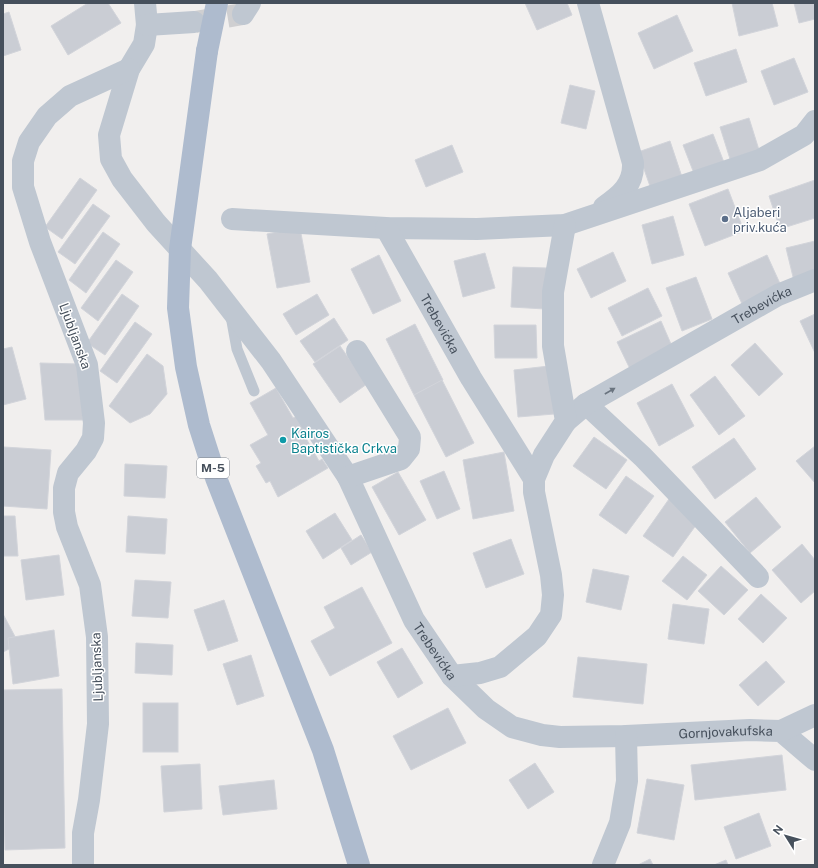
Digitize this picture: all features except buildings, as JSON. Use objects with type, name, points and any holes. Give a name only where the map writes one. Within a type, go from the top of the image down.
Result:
[{"type":"main road","name":"M-5","points":[[217,3],[207,51],[180,249],[178,308],[186,367],[199,425],[216,478],[323,750],[359,865]]},
{"type":"street","points":[[145,3],[147,25],[144,44],[129,69],[109,135],[111,160],[122,179],[156,223],[180,249]]},
{"type":"street","points":[[588,3],[634,172],[631,180],[618,197],[592,216]]},
{"type":"street","points":[[147,25],[194,22]]},
{"type":"street","name":"Ljubljanska","points":[[83,865],[83,833],[89,800],[98,724],[97,637],[90,585],[67,527],[64,512],[64,488],[68,473],[86,451],[93,438],[94,423],[87,364],[40,242],[23,187],[23,161],[29,142],[47,116],[64,101],[70,96],[129,69]]},
{"type":"street","points":[[232,219],[386,228],[477,229],[565,225],[760,160],[804,135],[815,121]]},
{"type":"street","points":[[565,225],[552,292],[553,346],[566,421]]},
{"type":"street","name":"Trebevićka","points":[[386,228],[471,378],[534,479]]},
{"type":"street","name":"Trebevićka","points":[[180,249],[208,280],[271,361],[348,477],[414,620],[452,676],[480,673],[500,667],[537,636],[550,615],[553,595],[551,575],[534,492],[534,479],[544,455],[566,421],[586,404],[778,295],[815,280]]},
{"type":"street","points":[[348,477],[401,458],[409,449],[410,437],[357,351]]},
{"type":"street","points":[[586,404],[643,457],[758,577]]},
{"type":"street","name":"Gornjovakufska","points":[[452,676],[486,709],[512,727],[542,735],[560,738],[750,730],[781,731],[815,760]]},
{"type":"street","points":[[781,731],[815,715]]},
{"type":"street","points":[[603,865],[620,823],[627,781],[626,736]]},
{"type":"lane","points":[[229,307],[237,349],[254,391]]},
{"type":"tunnel","points":[[195,22],[243,14]]},
{"type":"place","name":"Aljaberi priv.kuća","points":[[725,219]]},
{"type":"place","name":"Kairos Baptistička Crkva","points":[[283,440]]}]
